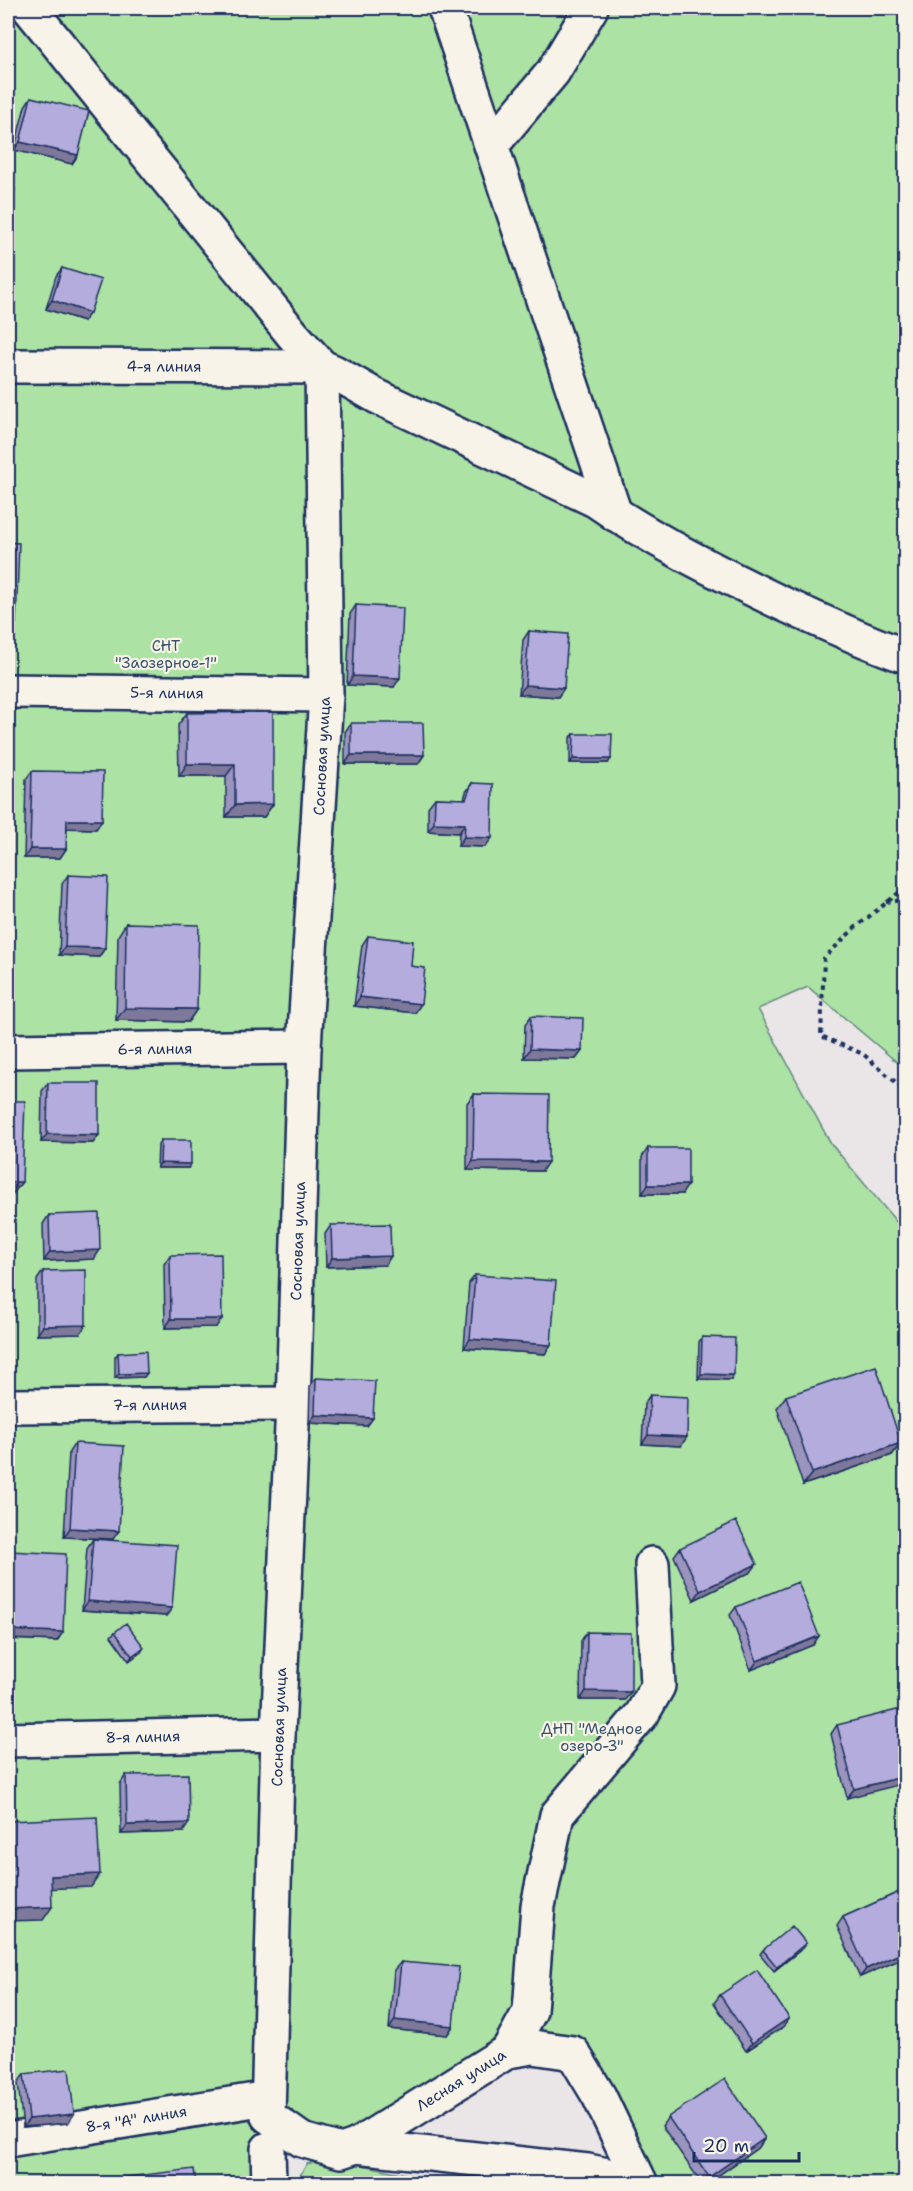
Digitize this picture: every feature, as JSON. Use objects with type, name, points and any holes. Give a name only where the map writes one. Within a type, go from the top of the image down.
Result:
[{"type":"street","points":[[29,8],[286,327],[322,367],[376,396],[595,500],[615,514],[735,581],[862,641],[906,656]]},
{"type":"street","points":[[444,8],[615,514]]},
{"type":"street","points":[[492,145],[553,72],[591,8]]},
{"type":"street","name":"4-я линия","points":[[8,366],[322,367]]},
{"type":"street","name":"Сосновая улица","points":[[268,2107],[278,1734],[293,1404],[304,1047],[326,695],[322,367]]},
{"type":"street","name":"5-я линия","points":[[8,691],[326,695]]},
{"type":"street","name":"6-я линия","points":[[8,1051],[304,1047]]},
{"type":"street","name":"7-я линия","points":[[8,1406],[293,1404]]},
{"type":"street","points":[[507,2051],[530,2011],[538,1906],[557,1815],[642,1714],[658,1686],[652,1563]]},
{"type":"street","name":"8-я линия","points":[[8,1740],[278,1734]]},
{"type":"street","name":"Лесная улица","points":[[356,2146],[507,2051],[533,2047],[573,2053],[598,2096],[641,2184]]},
{"type":"street","points":[[268,2107],[302,2139],[341,2151],[356,2146],[588,2171],[617,2177],[627,2184]]},
{"type":"street","name":"8-я \"А\" линия","points":[[8,2139],[268,2107]]},
{"type":"street","points":[[268,2149],[269,2184]]},
{"type":"path","points":[[906,887],[856,927],[824,958],[821,1036],[863,1054],[906,1091]]},
{"type":"path","points":[[886,902],[906,900]]},
{"type":"green space","points":[[8,8],[905,8],[905,1069],[808,987],[758,1009],[831,1144],[905,1232],[905,2183],[641,2183],[573,2053],[533,2047],[341,2151],[268,2117],[269,2183],[8,2184]]},
{"type":"green space","points":[[330,2158],[424,2178],[423,2184],[295,2184],[307,2164]]},
{"type":"green space","points":[[459,2174],[532,2174],[550,2184],[458,2184]]},
{"type":"building","points":[[31,97],[89,111],[78,155],[20,142]]},
{"type":"building","points":[[8,187],[15,189],[8,228]]},
{"type":"building","points":[[62,268],[101,280],[90,313],[52,300]]},
{"type":"building","points":[[8,542],[19,543],[16,623],[8,623]]},
{"type":"building","points":[[356,605],[403,608],[400,678],[353,676]]},
{"type":"building","points":[[529,631],[568,634],[564,688],[525,685]]},
{"type":"building","points":[[273,712],[273,804],[235,805],[235,764],[187,764],[187,713]]},
{"type":"building","points":[[351,723],[423,723],[424,755],[351,755]]},
{"type":"building","points":[[574,734],[612,734],[611,759],[573,759]]},
{"type":"building","points":[[32,771],[103,772],[102,820],[67,820],[66,849],[30,849]]},
{"type":"building","points":[[472,783],[493,784],[492,838],[464,837],[465,824],[434,823],[435,798],[466,799]]},
{"type":"building","points":[[68,875],[108,877],[105,948],[65,947]]},
{"type":"building","points":[[126,923],[199,925],[197,1009],[125,1008]]},
{"type":"building","points":[[368,936],[413,941],[411,966],[425,968],[421,1004],[360,997]]},
{"type":"building","points":[[531,1016],[583,1018],[582,1051],[530,1049]]},
{"type":"building","points":[[48,1083],[99,1083],[99,1135],[47,1134]]},
{"type":"building","points":[[474,1094],[549,1095],[548,1162],[473,1161]]},
{"type":"building","points":[[8,1101],[25,1101],[22,1182],[8,1182]]},
{"type":"building","points":[[161,1140],[191,1140],[191,1164],[160,1163]]},
{"type":"building","points":[[648,1148],[688,1148],[688,1185],[648,1185]]},
{"type":"building","points":[[99,1213],[100,1250],[50,1252],[49,1215]]},
{"type":"building","points":[[390,1224],[391,1256],[332,1258],[331,1225]]},
{"type":"building","points":[[221,1254],[222,1319],[171,1319],[170,1255]]},
{"type":"building","points":[[86,1270],[86,1325],[43,1326],[43,1271]]},
{"type":"building","points":[[475,1275],[556,1281],[551,1345],[470,1339]]},
{"type":"building","points":[[702,1337],[735,1338],[734,1375],[701,1374]]},
{"type":"building","points":[[146,1351],[147,1373],[119,1374],[118,1353]]},
{"type":"building","points":[[876,1366],[901,1443],[812,1473],[786,1396]]},
{"type":"building","points":[[316,1378],[375,1381],[373,1418],[315,1415]]},
{"type":"building","points":[[650,1395],[688,1397],[687,1437],[648,1435]]},
{"type":"building","points":[[75,1443],[124,1446],[119,1531],[70,1528]]},
{"type":"building","points":[[736,1521],[757,1564],[700,1591],[680,1548]]},
{"type":"building","points":[[93,1539],[177,1545],[172,1608],[88,1601]]},
{"type":"building","points":[[9,1551],[66,1554],[63,1632],[8,1630]]},
{"type":"building","points":[[798,1582],[819,1636],[757,1661],[736,1607]]},
{"type":"building","points":[[126,1623],[144,1647],[132,1656],[115,1632]]},
{"type":"building","points":[[587,1632],[631,1633],[631,1692],[586,1691]]},
{"type":"building","points":[[901,1709],[906,1728],[906,1776],[854,1789],[837,1725]]},
{"type":"building","points":[[188,1774],[189,1823],[127,1825],[126,1775]]},
{"type":"building","points":[[97,1817],[100,1874],[51,1876],[52,1907],[8,1909],[8,1821]]},
{"type":"building","points":[[906,1889],[906,1951],[866,1969],[843,1917]]},
{"type":"building","points":[[792,1926],[806,1943],[777,1967],[763,1950]]},
{"type":"building","points":[[401,1962],[459,1967],[453,2026],[395,2020]]},
{"type":"building","points":[[757,1970],[789,2018],[752,2043],[720,1995]]},
{"type":"building","points":[[69,2069],[74,2114],[29,2119],[24,2074]]},
{"type":"building","points":[[725,2079],[765,2138],[709,2177],[668,2117]]},
{"type":"building","points":[[194,2169],[196,2184],[119,2184],[119,2178]]},
{"type":"park label","name":"СНТ \"Заозерное-1\"","points":[[166,654]]},
{"type":"park label","name":"ДНП \"Медное озеро-3\"","points":[[592,1738]]}]
